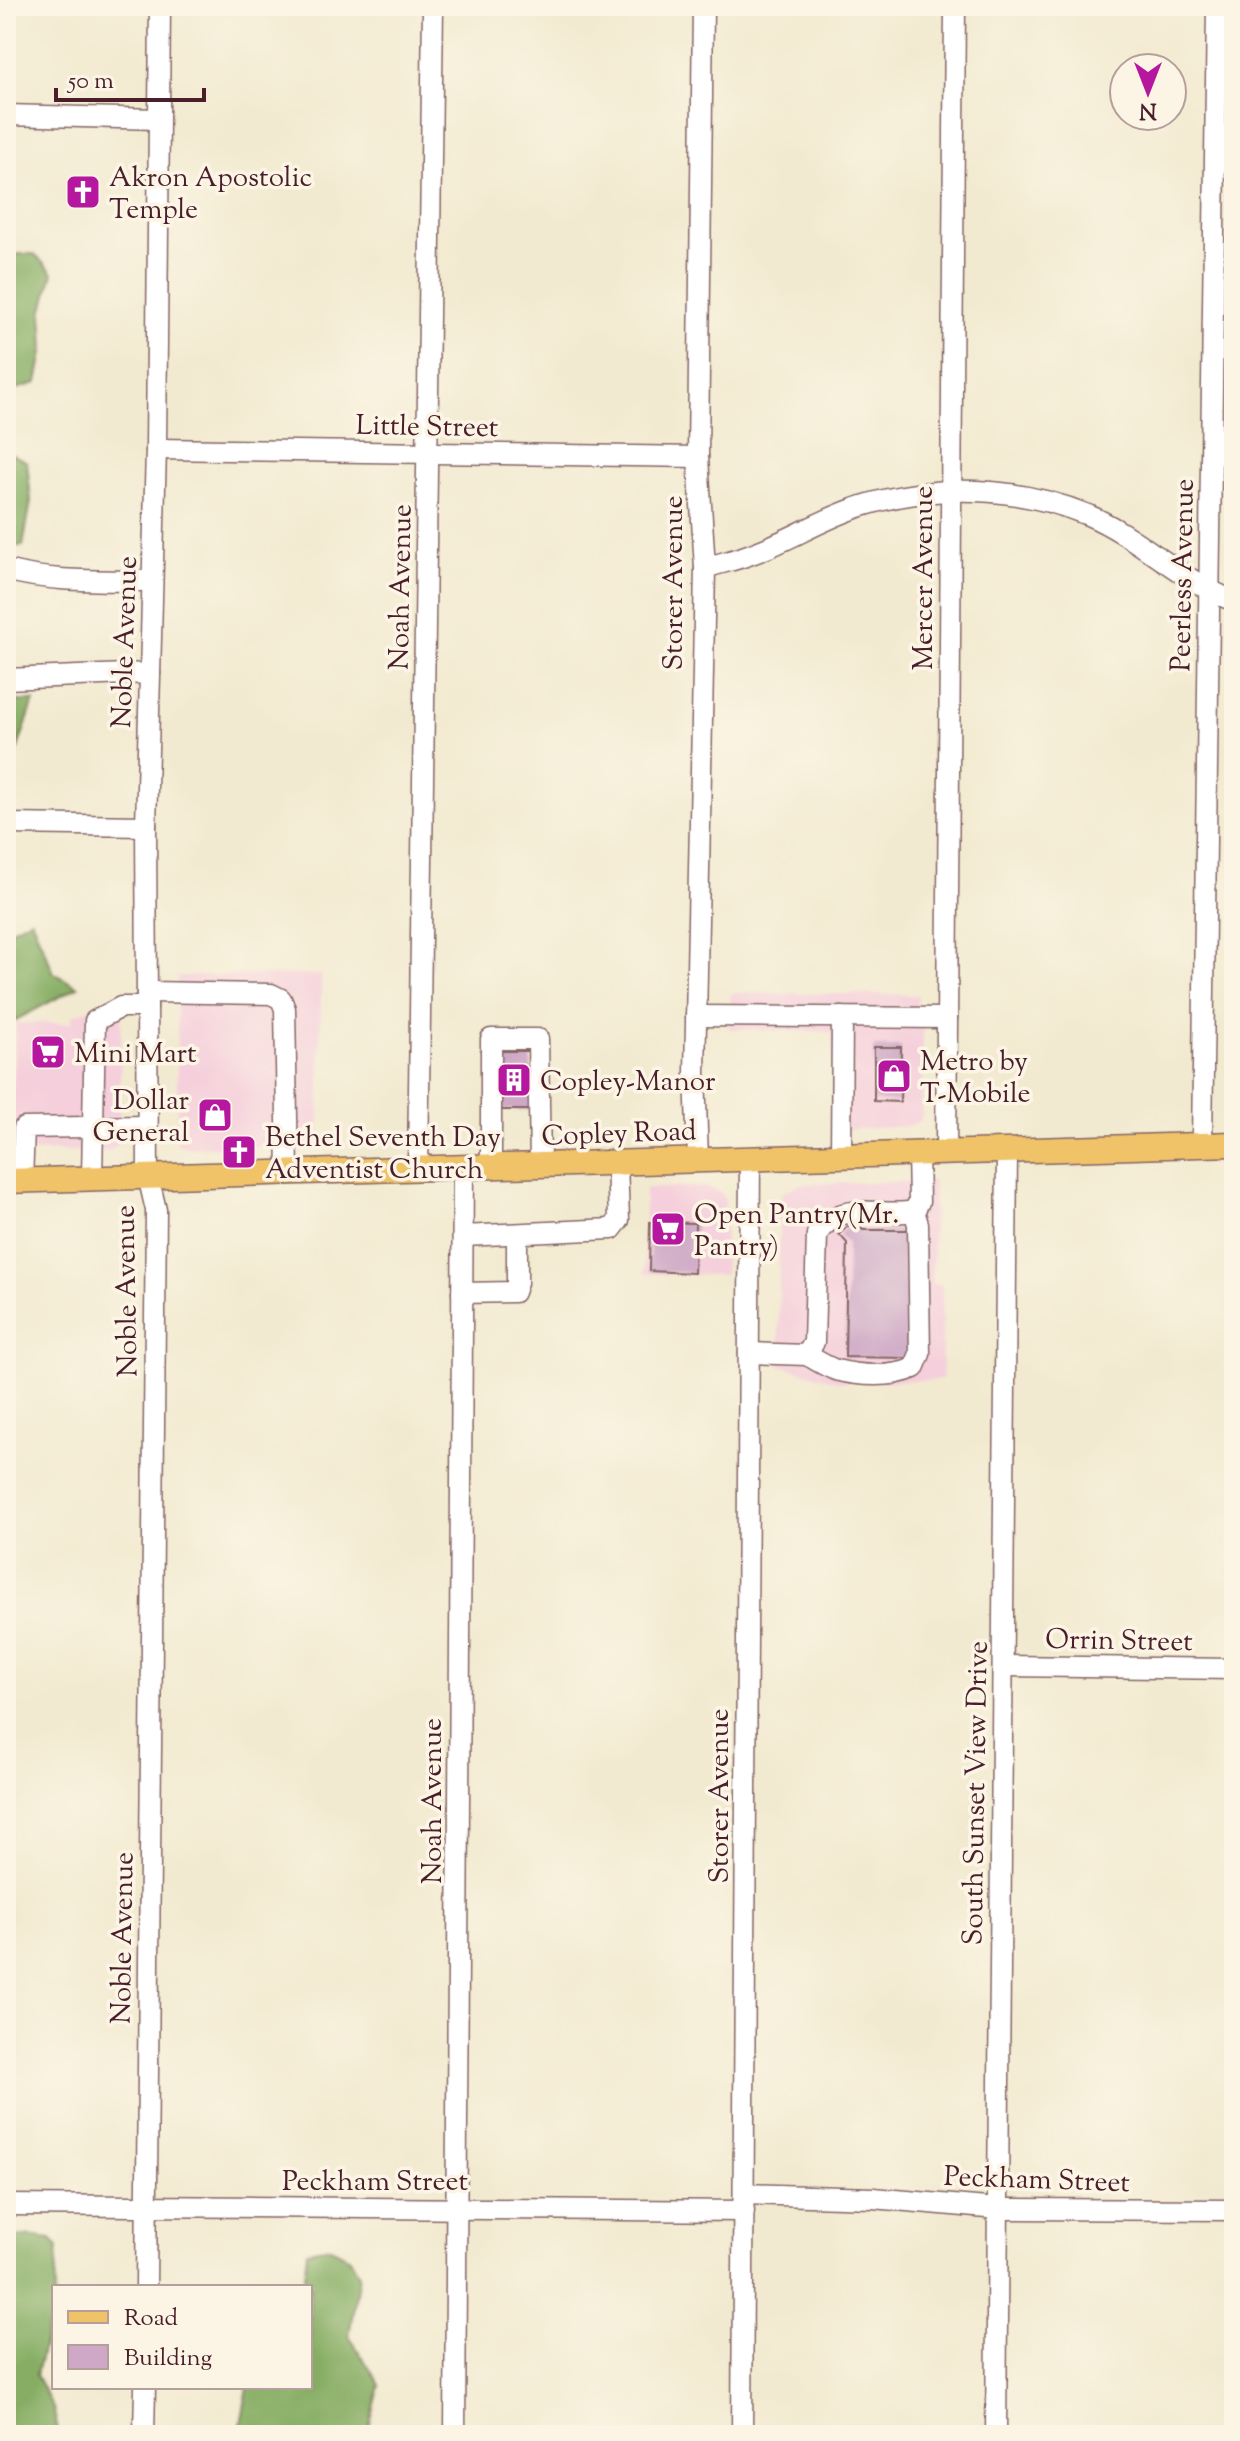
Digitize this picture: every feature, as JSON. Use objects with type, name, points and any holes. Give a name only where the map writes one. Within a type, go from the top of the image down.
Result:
[{"type":"main road","name":"Copley Road","points":[[14,1181],[1234,1144]]},
{"type":"street","name":"Noble Avenue","points":[[146,2285],[156,1210],[148,1176],[146,826],[156,449],[160,6]]},
{"type":"street","name":"Noah Avenue","points":[[418,1169],[433,6]]},
{"type":"street","name":"Storer Avenue","points":[[698,1159],[696,1016],[705,568],[698,457],[703,6]]},
{"type":"street","name":"Mercer Avenue","points":[[946,1151],[955,6]]},
{"type":"street","name":"Peerless Avenue","points":[[1202,1144],[1217,6]]},
{"type":"street","points":[[6,115],[158,119]]},
{"type":"street","name":"Little Street","points":[[156,449],[698,457]]},
{"type":"street","points":[[705,568],[753,554],[860,506],[950,489],[1014,494],[1059,504],[1090,516],[1173,565],[1209,591],[1234,601]]},
{"type":"street","points":[[6,570],[29,577],[152,581]]},
{"type":"street","points":[[6,679],[150,673]]},
{"type":"street","points":[[6,824],[146,826]]},
{"type":"street","points":[[92,1178],[95,1021],[121,1007],[147,999],[271,994],[281,999],[285,1009],[288,1172]]},
{"type":"street","points":[[696,1016],[947,1018]]},
{"type":"street","points":[[841,1155],[842,1017]]},
{"type":"street","points":[[491,1167],[491,1039],[538,1039],[540,1165]]},
{"type":"street","points":[[14,1181],[24,1128],[147,1126]]},
{"type":"street","name":"South Sunset View Drive","points":[[996,2435],[1007,1151]]},
{"type":"street","points":[[749,1353],[807,1355],[833,1370],[859,1374],[900,1374],[914,1368],[920,1354],[918,1224],[914,1211],[919,1202],[918,1152]]},
{"type":"street","name":"Storer Avenue","points":[[742,2435],[750,1158]]},
{"type":"street","points":[[463,1236],[612,1229],[619,1220],[617,1162]]},
{"type":"street","name":"Noah Avenue","points":[[455,2435],[463,1168]]},
{"type":"street","points":[[807,1355],[814,1342],[817,1234],[827,1220],[844,1212],[898,1214],[914,1211]]},
{"type":"street","points":[[462,1293],[514,1292],[517,1283],[517,1234]]},
{"type":"street","name":"Orrin Street","points":[[1004,1666],[1234,1669]]},
{"type":"street","name":"Peckham Street","points":[[6,2205],[457,2208],[873,2198],[998,2209],[1234,2210]]},
{"type":"street","points":[[144,2435],[145,2389]]},
{"type":"shaded area","points":[[321,975],[319,1144],[189,1148],[177,1144],[177,976]]},
{"type":"shaded area","points":[[731,993],[918,995],[917,1008],[923,1008],[922,1115],[919,1121],[912,1126],[837,1130],[832,1032],[729,1029]]},
{"type":"shaded area","points":[[122,995],[119,1143],[110,1151],[10,1152],[16,1023],[72,1023],[72,1016]]},
{"type":"shaded area","points":[[934,1181],[932,1284],[942,1285],[942,1380],[840,1382],[779,1365],[779,1208],[783,1192],[801,1184]]},
{"type":"shaded area","points":[[708,1187],[721,1193],[725,1200],[725,1275],[644,1274],[645,1188]]},
{"type":"green space","points":[[34,254],[53,273],[42,313],[44,347],[37,383],[6,392],[6,257]]},
{"type":"green space","points":[[6,451],[27,462],[31,501],[23,546],[6,546]]},
{"type":"green space","points":[[6,701],[34,701],[12,765],[6,769]]},
{"type":"green space","points":[[31,919],[54,973],[78,987],[8,1024],[6,1028],[6,932]]},
{"type":"green space","points":[[10,2237],[51,2239],[58,2247],[52,2309],[36,2375],[53,2408],[59,2435],[6,2435],[6,2241]]},
{"type":"green space","points":[[329,2247],[350,2258],[359,2275],[349,2336],[380,2385],[367,2435],[239,2435],[248,2389],[312,2389],[312,2285],[303,2285],[307,2251]]},
{"type":"building","points":[[874,1047],[901,1047],[900,1102],[874,1101]]},
{"type":"building","name":"Copley-Manor","points":[[497,1051],[532,1051],[531,1110],[496,1110]]},
{"type":"building","points":[[854,1221],[863,1230],[911,1230],[910,1358],[845,1357],[847,1243],[839,1234]]},
{"type":"building","points":[[650,1222],[695,1223],[694,1273],[649,1271]]},
{"type":"place","name":"Akron Apostolic Temple","points":[[83,192]]},
{"type":"place","name":"Mini Mart","points":[[48,1052]]},
{"type":"place","name":"Metro by T-Mobile","points":[[894,1076]]},
{"type":"place","name":"Copley-Manor","points":[[514,1080]]},
{"type":"place","name":"Dollar General","points":[[215,1115]]},
{"type":"place","name":"Bethel Seventh Day Adventist Church","points":[[239,1152]]},
{"type":"place","name":"Open Pantry(Mr. Pantry)","points":[[668,1229]]}]
